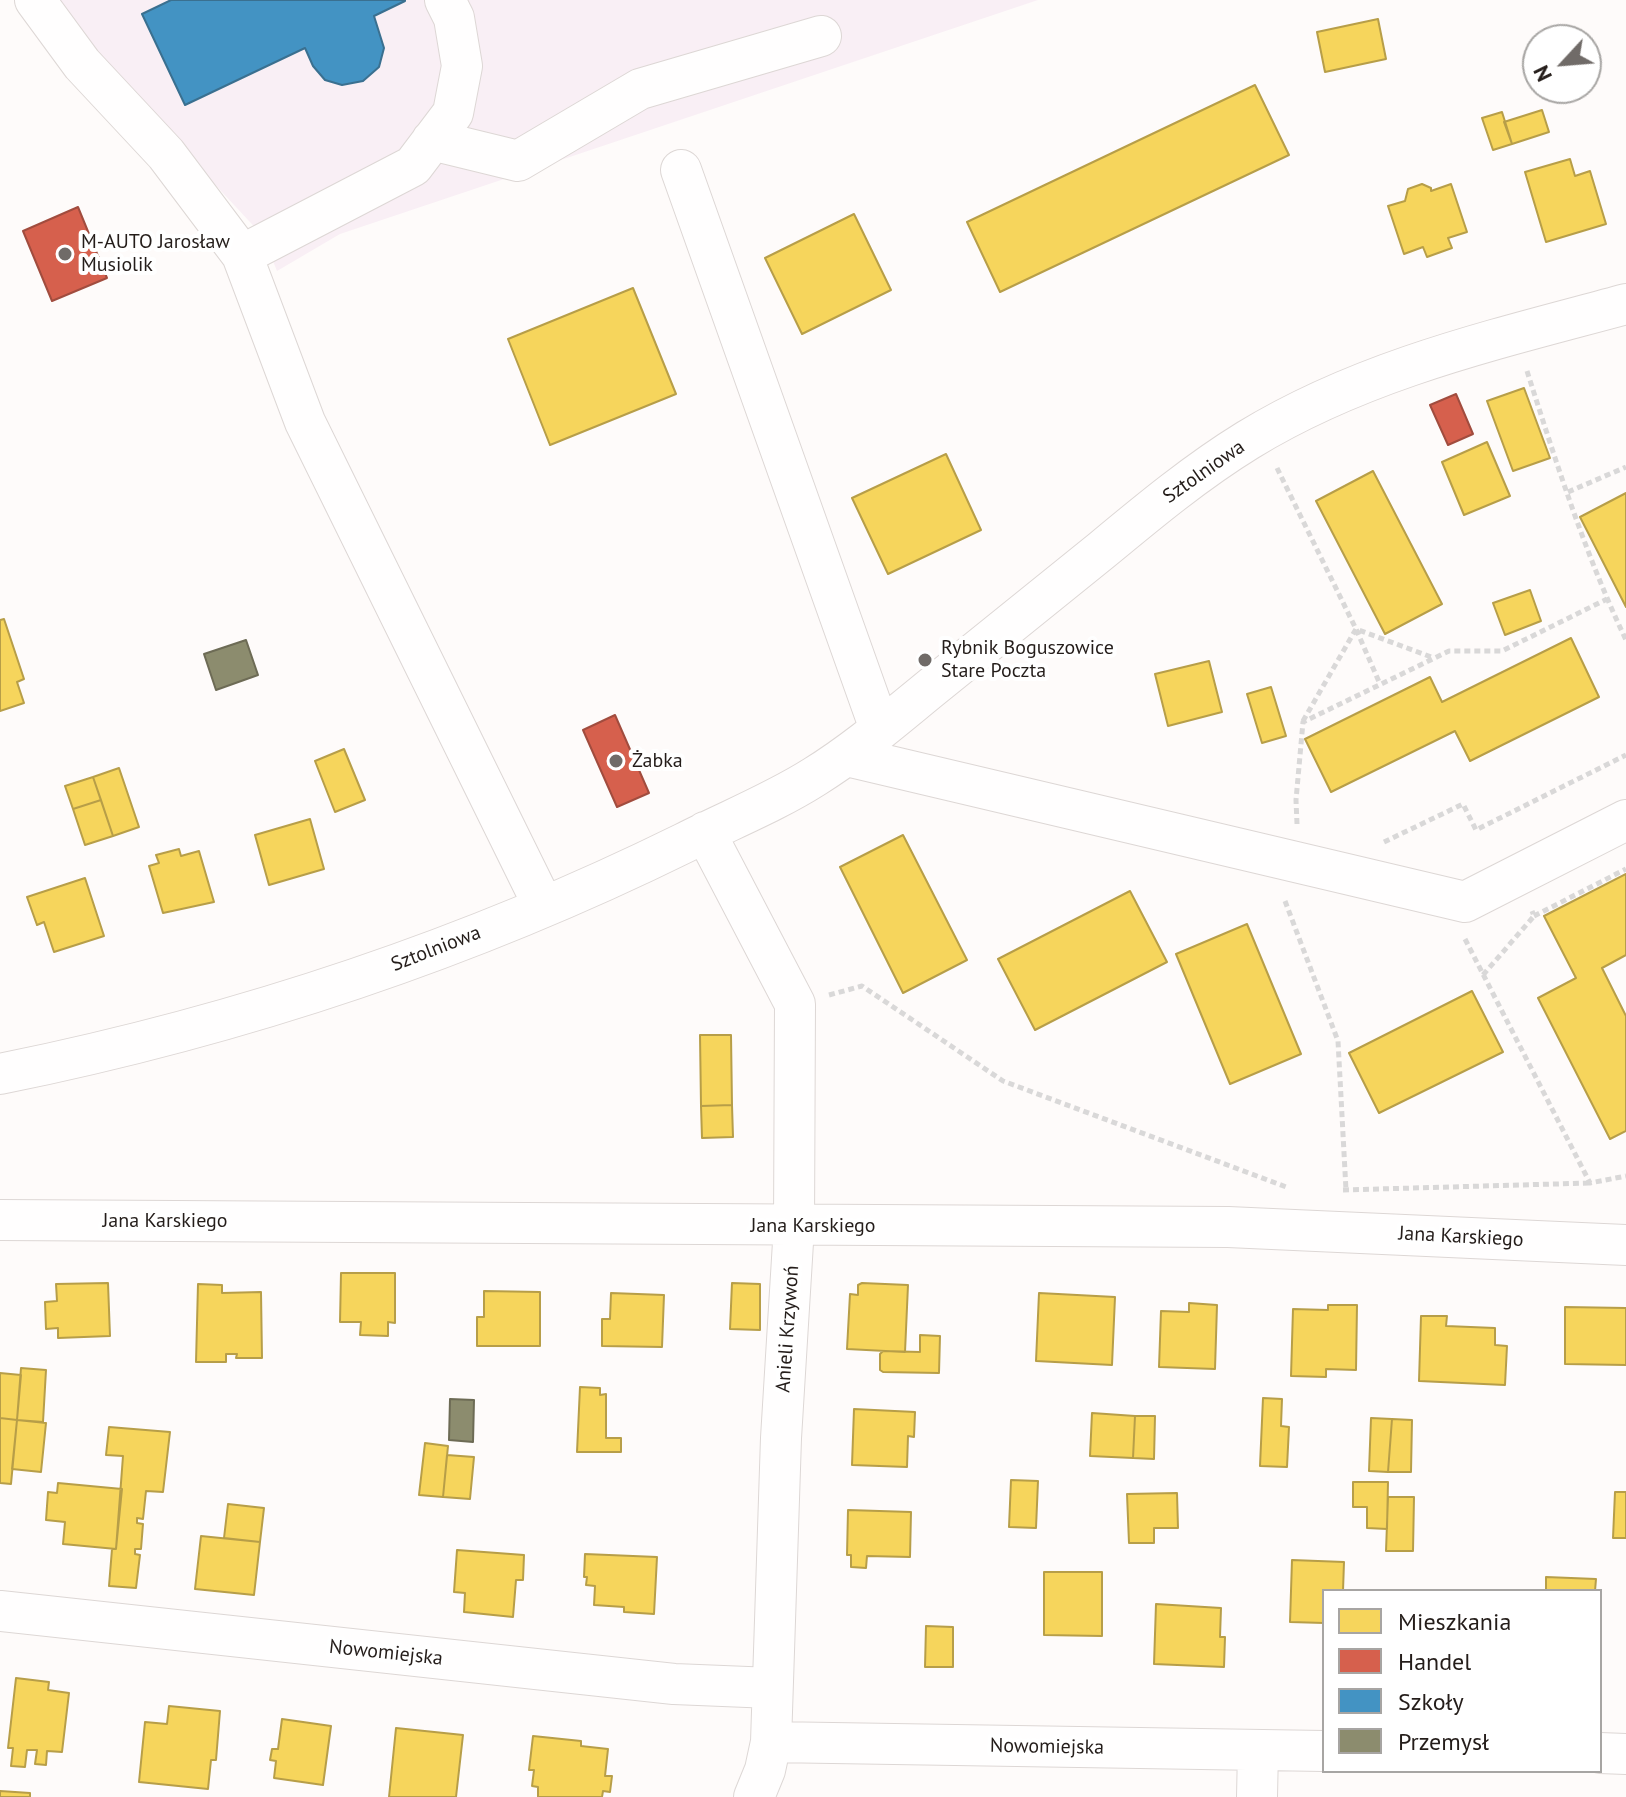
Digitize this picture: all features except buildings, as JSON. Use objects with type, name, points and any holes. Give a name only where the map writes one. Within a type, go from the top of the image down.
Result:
[{"type":"street","points":[[35,0],[82,64],[166,154],[242,255],[305,422],[544,907]]},
{"type":"street","points":[[242,255],[413,166],[453,113],[462,66],[454,18],[445,0]]},
{"type":"street","points":[[432,140],[518,161],[640,89],[821,36]]},
{"type":"street","points":[[681,170],[880,729]]},
{"type":"street","name":"Sztolniowa","points":[[0,1074],[264,1009],[372,974],[544,907],[770,802],[847,756],[1157,505],[1202,471],[1292,415],[1419,362],[1626,304]]},
{"type":"street","points":[[847,756],[1465,902],[1626,820]]},
{"type":"street","name":"Anieli Krzywoń","points":[[705,832],[795,1004],[794,1226],[781,1438],[771,1742],[754,1797]]},
{"type":"street","name":"Jana Karskiego","points":[[0,1220],[1228,1227],[1626,1245]]},
{"type":"street","name":"Nowomiejska","points":[[0,1611],[674,1684],[772,1688]]},
{"type":"street","name":"Nowomiejska","points":[[771,1742],[1322,1751]]},
{"type":"street","points":[[1257,1797],[1258,1750]]},
{"type":"street","points":[[1602,1753],[1626,1754]]},
{"type":"path","points":[[1515,334],[1568,492],[1607,599],[1626,640]]},
{"type":"path","points":[[1260,434],[1380,684]]},
{"type":"path","points":[[1568,492],[1626,467]]},
{"type":"path","points":[[1303,722],[1449,651],[1502,651],[1607,599]]},
{"type":"path","points":[[1356,629],[1434,658]]},
{"type":"path","points":[[1346,1190],[1338,1041],[1284,859],[1296,800],[1303,722],[1356,629]]},
{"type":"path","points":[[1378,844],[1463,804],[1476,830],[1626,755]]},
{"type":"path","points":[[1483,975],[1534,916],[1626,869]]},
{"type":"path","points":[[1515,877],[1534,916]]},
{"type":"path","points":[[1443,897],[1590,1183]]},
{"type":"path","points":[[795,1004],[862,986],[1003,1081],[1298,1191]]},
{"type":"path","points":[[1334,1190],[1590,1183],[1626,1176]]},
{"type":"shaded area","points":[[57,0],[1038,0],[340,234],[277,271],[263,236],[95,56]]},
{"type":"place","name":"M-AUTO Jarosław Musiolik","points":[[65,254]]},
{"type":"place","name":"Rybnik Boguszowice Stare Poczta","points":[[925,660]]},
{"type":"place","name":"Żabka","points":[[616,761]]}]
